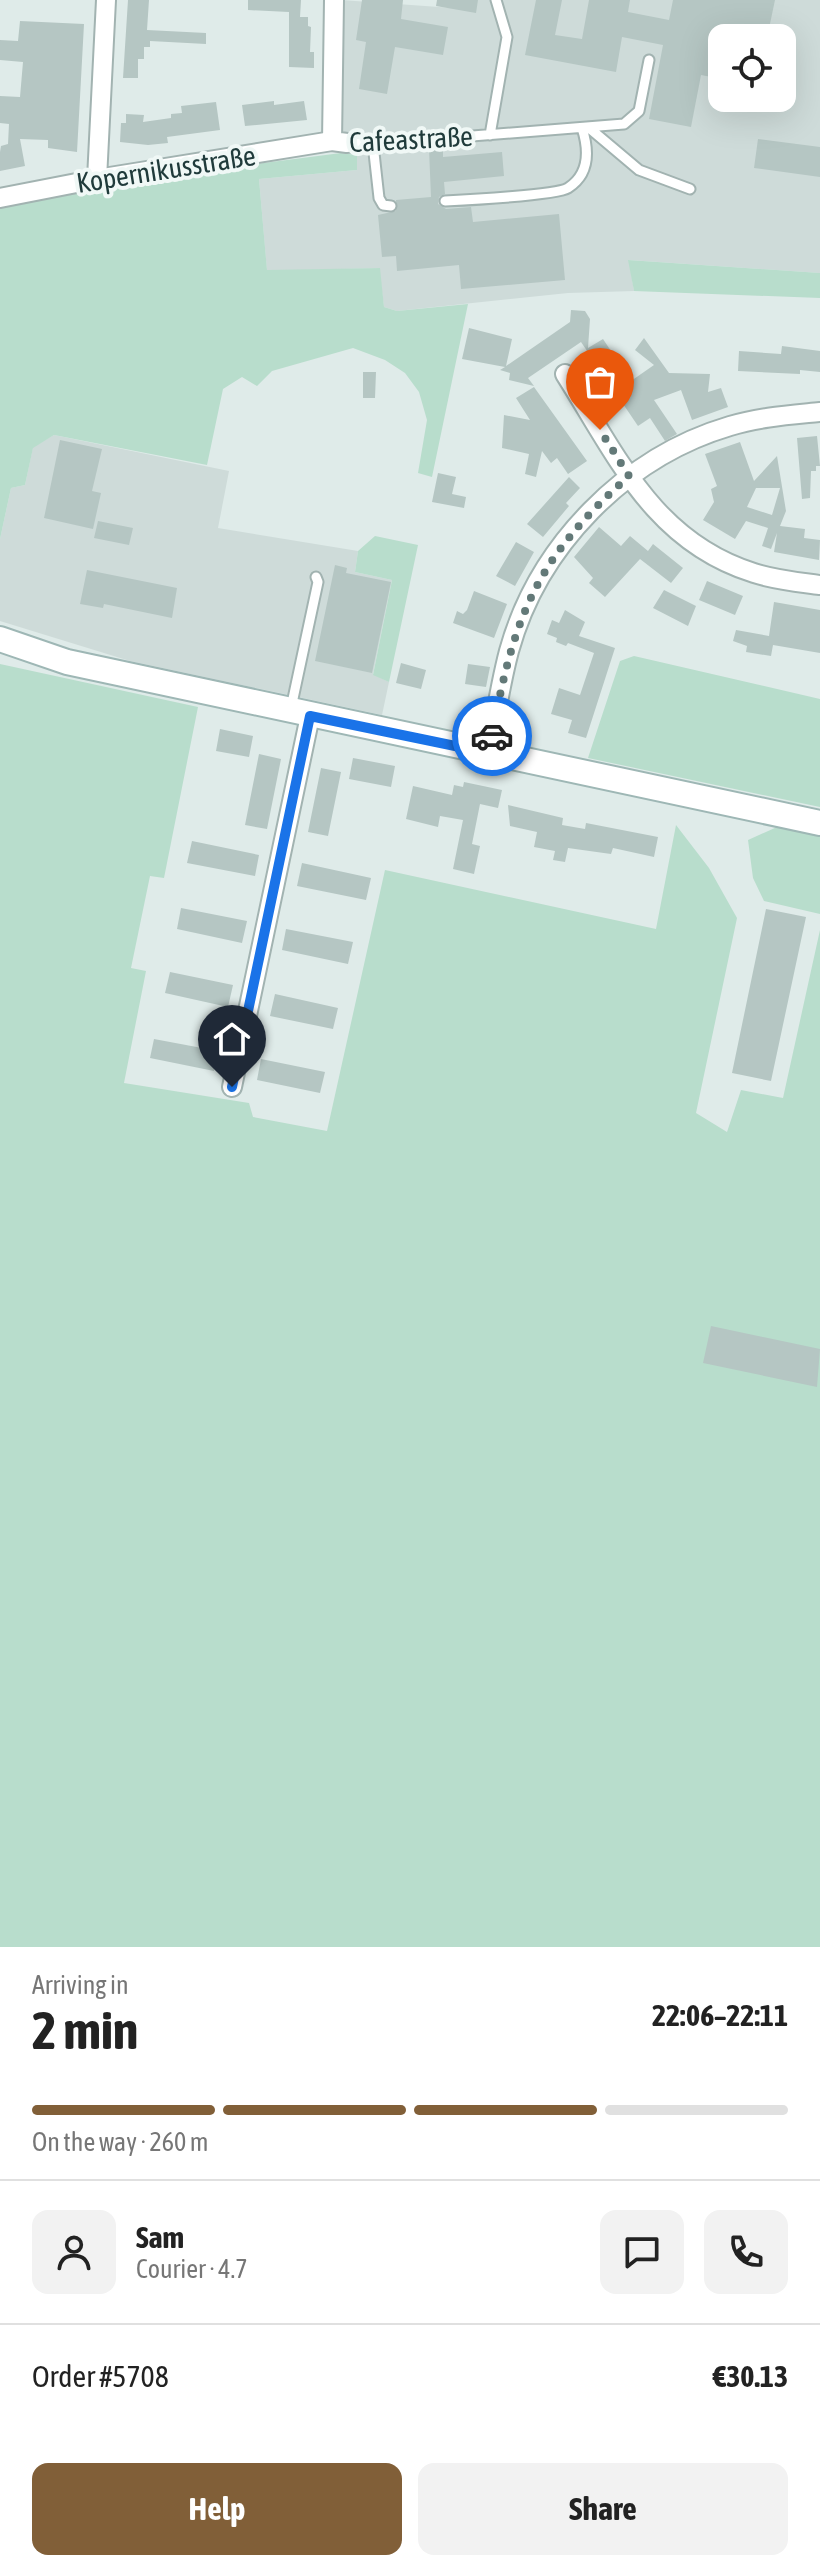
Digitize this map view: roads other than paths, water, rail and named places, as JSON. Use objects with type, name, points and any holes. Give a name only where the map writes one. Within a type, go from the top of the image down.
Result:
[{"type":"street","points":[[97,179],[106,0]]},
{"type":"street","points":[[334,0],[340,142]]},
{"type":"street","name":"Kopernikusstraße","points":[[0,198],[97,179],[340,142]]},
{"type":"street","points":[[565,374],[641,495],[664,521],[711,556],[755,574],[820,585]]},
{"type":"street","points":[[489,753],[509,651],[529,600],[570,533],[589,512],[629,476],[688,441],[730,426],[820,412]]},
{"type":"street","points":[[0,639],[45,656]]},
{"type":"street","points":[[0,651],[45,656],[300,714],[820,823]]},
{"type":"street","points":[[232,1087],[300,714]]},
{"type":"lane","points":[[490,135],[507,37],[496,0]]},
{"type":"lane","name":"Cafeastraße","points":[[340,142],[373,144],[624,124],[639,111],[649,60]]},
{"type":"lane","points":[[585,127],[639,170],[690,189]]},
{"type":"lane","points":[[445,201],[566,190],[581,176],[587,161],[585,127]]},
{"type":"lane","points":[[373,144],[379,198],[383,205],[391,206]]},
{"type":"lane","points":[[300,714],[318,582],[316,577]]}]
